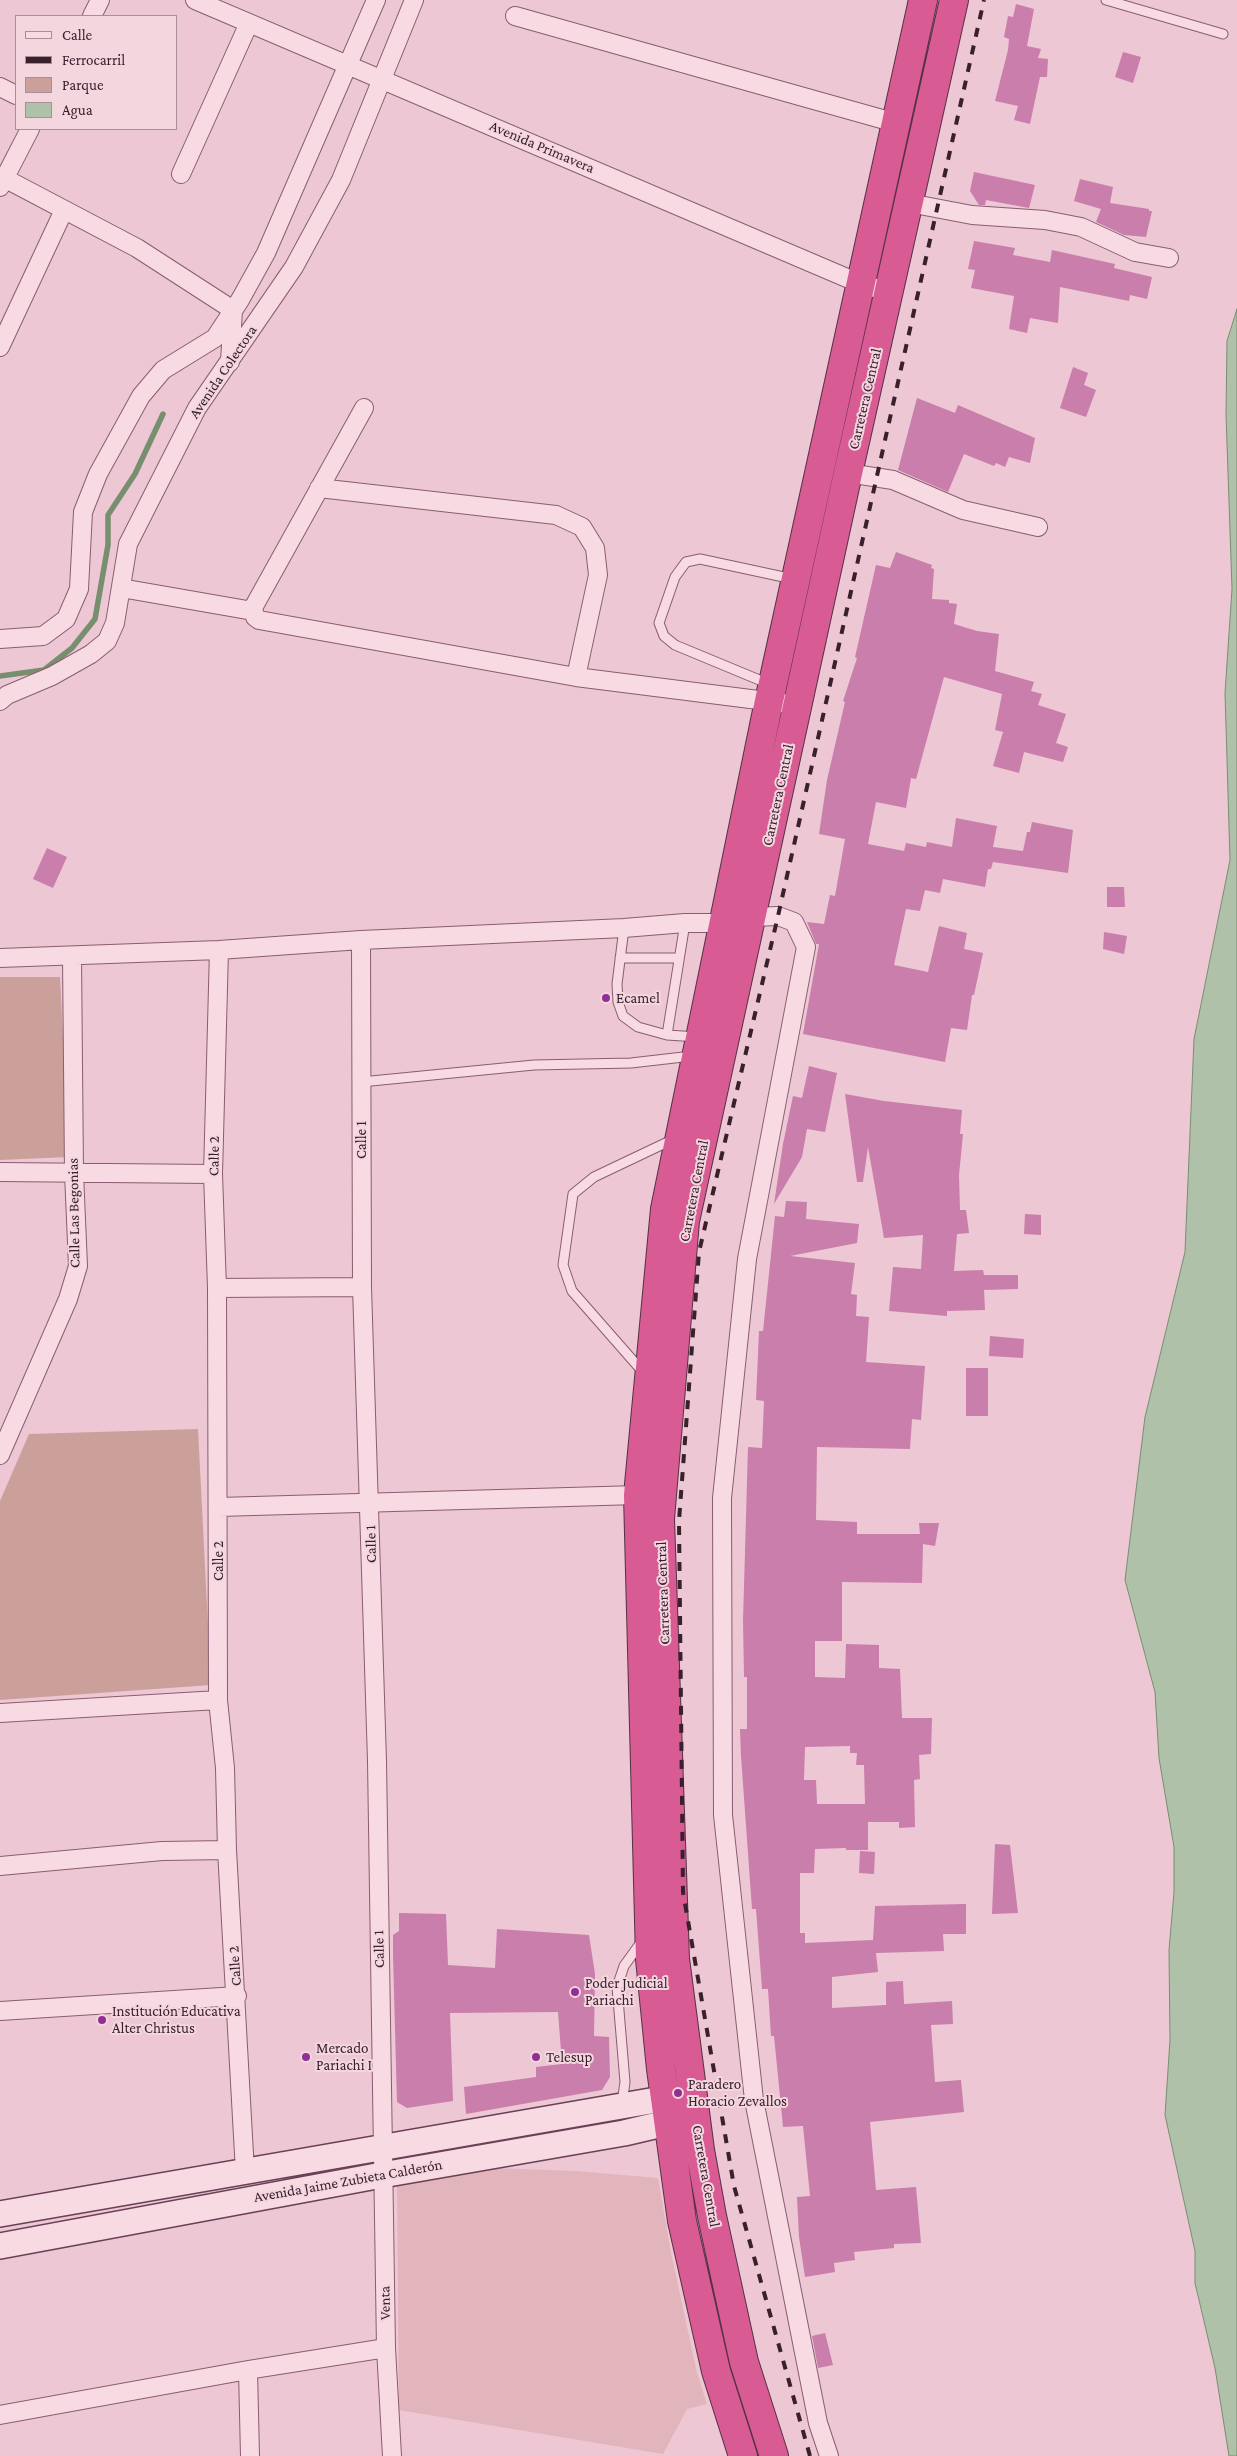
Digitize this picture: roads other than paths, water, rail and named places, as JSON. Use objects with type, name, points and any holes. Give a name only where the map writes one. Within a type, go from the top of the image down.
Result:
[{"type":"highway","name":"Carretera Central","points":[[774,2456],[744,2362],[712,2216],[694,2105],[675,1959],[660,1519],[648,1479],[685,1221],[698,1046],[771,693],[923,0]]},
{"type":"highway","name":"Carretera Central","points":[[743,2456],[716,2371],[682,2222],[651,1968],[649,1930],[649,1378],[665,1209],[691,1137],[752,917],[848,473],[954,0]]},
{"type":"street","points":[[92,15],[100,0]]},
{"type":"street","name":"Avenida Colectora","points":[[0,639],[44,636],[66,619],[79,589],[83,512],[98,474],[141,396],[163,370],[215,338],[234,310],[266,253],[350,65],[376,0]]},
{"type":"street","name":"Avenida Colectora","points":[[0,701],[8,695],[52,676],[91,654],[107,641],[115,623],[128,544],[197,408],[230,363],[294,267],[341,180],[414,0]]},
{"type":"street","name":"Avenida Primavera","points":[[201,1],[861,284],[889,292]]},
{"type":"street","points":[[515,16],[896,123]]},
{"type":"street","points":[[181,174],[249,22]]},
{"type":"street","points":[[0,87],[15,94]]},
{"type":"street","points":[[29,130],[2,182],[64,210],[137,248],[234,310],[230,363]]},
{"type":"street","points":[[909,203],[972,215],[1045,220],[1081,227],[1135,252],[1170,258]]},
{"type":"street","points":[[0,347],[64,210]]},
{"type":"street","points":[[252,611],[364,408]]},
{"type":"street","points":[[848,473],[893,480],[963,510],[1038,527]]},
{"type":"street","points":[[320,488],[556,515],[582,528],[595,548],[598,575],[576,677]]},
{"type":"street","points":[[121,588],[252,611]]},
{"type":"street","points":[[252,611],[252,614],[259,620],[576,677],[771,693],[798,705]]},
{"type":"street","points":[[0,958],[218,950],[361,940],[624,928],[685,923],[723,923],[752,917],[778,916],[794,922],[806,947],[747,1259],[722,1498],[723,1815],[754,2100],[818,2423],[829,2456]]},
{"type":"street","name":"Calle 1","points":[[361,940],[362,1287],[377,1761],[381,2150]]},
{"type":"street","name":"Calle 2","points":[[218,950],[213,1174],[217,1288],[218,1700],[225,1768],[227,1850],[237,1996],[245,2172]]},
{"type":"street","name":"Calle Las Begonias","points":[[0,1455],[68,1299],[78,1266],[74,1173],[72,956]]},
{"type":"street","points":[[0,1172],[213,1174]]},
{"type":"street","points":[[217,1288],[362,1287]]},
{"type":"street","points":[[219,1507],[370,1503],[648,1479]]},
{"type":"street","points":[[0,1713],[218,1700]]},
{"type":"street","points":[[0,1866],[162,1851],[227,1850]]},
{"type":"street","points":[[0,2011],[237,1996]]},
{"type":"street","name":"Avenida Jaime Zubieta Calderón","points":[[0,2246],[382,2174],[624,2133],[667,2111],[694,2105]]},
{"type":"street","points":[[621,2107],[624,2133]]},
{"type":"street","name":"Avenida Jaime Zubieta Calderón","points":[[0,2214],[381,2150],[621,2107],[667,2111]]},
{"type":"street","name":"Venta","points":[[381,2150],[386,2348],[392,2456]]},
{"type":"street","points":[[0,2415],[248,2370],[386,2348]]},
{"type":"street","points":[[248,2370],[250,2456]]},
{"type":"lane","points":[[1106,0],[1223,34]]},
{"type":"lane","points":[[771,693],[675,645],[664,636],[659,623],[675,577],[686,562],[700,559],[796,579]]},
{"type":"lane","points":[[668,1036],[685,923]]},
{"type":"lane","points":[[624,928],[620,958],[618,1002],[623,1016],[638,1027],[698,1046]]},
{"type":"lane","points":[[620,958],[679,958]]},
{"type":"lane","points":[[361,1082],[534,1065],[631,1063],[698,1046]]},
{"type":"lane","points":[[649,1378],[572,1290],[563,1264],[573,1194],[594,1177],[691,1137]]},
{"type":"lane","points":[[621,2107],[625,2082],[617,1987],[624,1966],[649,1930]]},
{"type":"water","points":[[1237,309],[1237,2456],[1229,2456],[1215,2368],[1195,2283],[1195,2251],[1165,2115],[1170,2040],[1169,1950],[1174,1892],[1174,1847],[1159,1758],[1155,1692],[1125,1580],[1145,1417],[1185,1252],[1194,1039],[1230,860],[1225,693],[1232,589],[1226,414],[1227,341]]},
{"type":"waterway","points":[[0,676],[44,670],[72,648],[95,619],[108,545],[108,515],[135,474],[163,414]]},
{"type":"railway","points":[[810,2456],[734,2186],[683,1892],[679,1521],[699,1252],[778,916],[984,0]]},
{"type":"place","name":"Ecamel","points":[[606,998]]},
{"type":"place","name":"Poder Judicial Pariachi","points":[[575,1992]]},
{"type":"place","name":"Institución Educativa Alter Christus","points":[[102,2020]]},
{"type":"place","name":"Mercado Pariachi I","points":[[306,2057]]},
{"type":"place","name":"Telesup","points":[[536,2057]]},
{"type":"place","name":"Paradero Horacio Zevallos","points":[[678,2093]]}]
